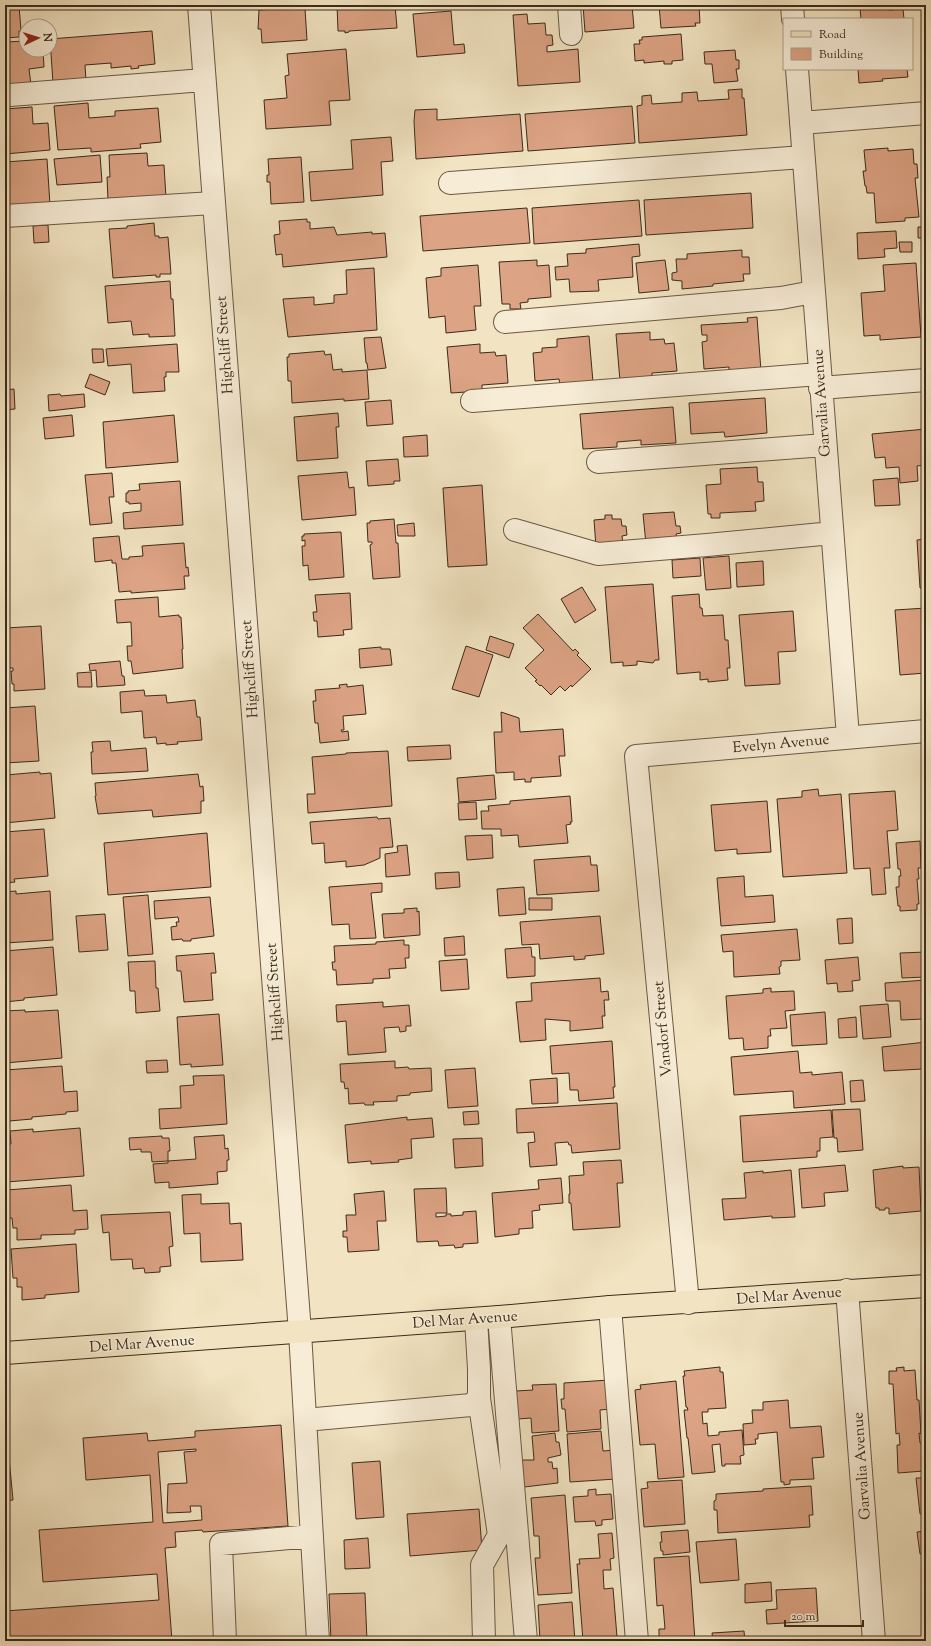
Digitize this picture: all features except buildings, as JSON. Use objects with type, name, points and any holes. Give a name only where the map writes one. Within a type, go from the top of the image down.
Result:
[{"type":"main road","name":"Del Mar Avenue","points":[[5,1353],[476,1319],[610,1307],[688,1303],[847,1290],[926,1286]]},
{"type":"street","name":"Highcliff Street","points":[[199,5],[300,1332],[318,1641]]},
{"type":"street","points":[[569,5],[571,34]]},
{"type":"street","points":[[792,5],[793,18]]},
{"type":"street","name":"Garvalia Avenue","points":[[796,70],[848,737]]},
{"type":"street","points":[[10,95],[204,80]]},
{"type":"street","points":[[801,122],[926,113]]},
{"type":"street","points":[[450,182],[803,157]]},
{"type":"street","points":[[5,216],[213,203]]},
{"type":"street","points":[[505,322],[781,298],[813,292]]},
{"type":"street","points":[[472,401],[820,381],[926,380]]},
{"type":"street","points":[[598,462],[825,446]]},
{"type":"street","points":[[515,530],[598,554],[832,533]]},
{"type":"street","name":"Evelyn Avenue","points":[[636,756],[926,731]]},
{"type":"street","name":"Vandorf Street","points":[[636,756],[688,1303]]},
{"type":"street","name":"Garvalia Avenue","points":[[847,1290],[874,1641]]},
{"type":"street","points":[[610,1307],[637,1641]]},
{"type":"street","points":[[499,1317],[526,1641]]},
{"type":"street","points":[[476,1319],[479,1398],[499,1535],[482,1565],[484,1641]]},
{"type":"street","points":[[305,1420],[471,1405],[479,1398]]},
{"type":"street","points":[[225,1641],[221,1544],[312,1536]]}]
